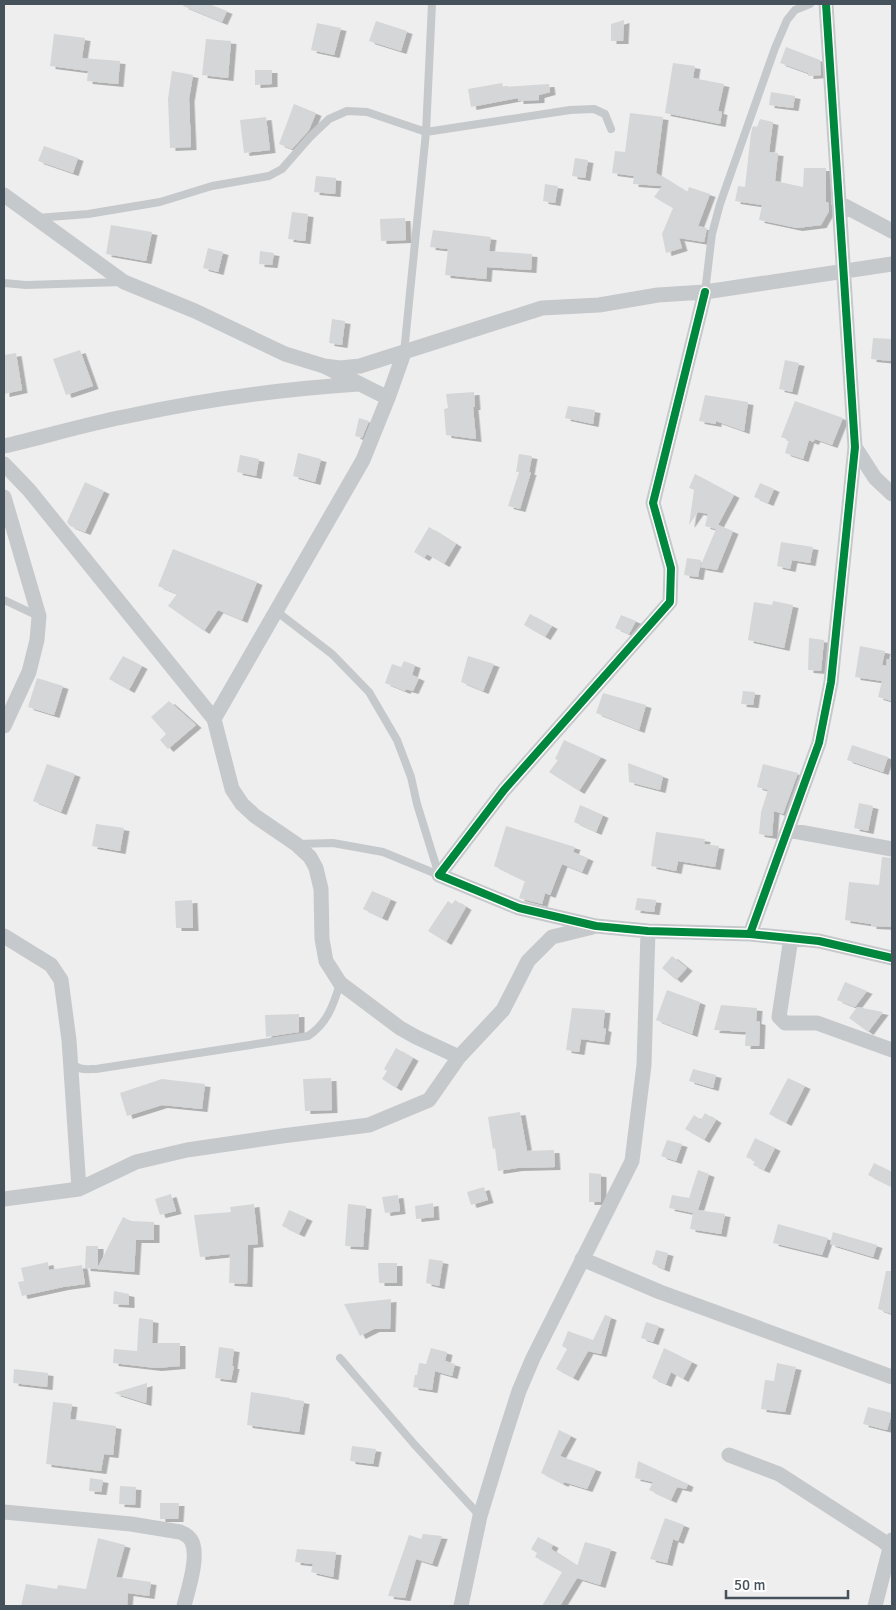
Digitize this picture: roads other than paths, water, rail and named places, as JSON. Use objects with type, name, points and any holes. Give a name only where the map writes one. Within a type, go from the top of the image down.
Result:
[{"type":"street","points":[[750,934],[819,743],[831,682],[855,446],[826,4]]},
{"type":"street","points":[[4,195],[124,282],[195,311],[284,354],[324,366],[388,398]]},
{"type":"street","points":[[839,203],[892,231]]},
{"type":"street","points":[[324,366],[340,368],[360,366],[542,308],[599,305],[658,294],[705,292],[892,264]]},
{"type":"street","points":[[705,292],[653,502],[671,568],[670,602],[504,790],[439,875],[519,908],[596,926],[648,931],[750,934],[819,941],[892,958]]},
{"type":"street","points":[[214,719],[363,460],[404,353]]},
{"type":"street","points":[[4,446],[133,415],[209,400],[313,387],[361,384]]},
{"type":"street","points":[[855,446],[875,478],[892,494]]},
{"type":"street","points":[[4,464],[29,490],[214,719],[232,789],[242,804],[255,816],[296,844],[310,857],[316,868],[321,889],[322,939],[326,961],[340,983],[400,1028],[459,1057]]},
{"type":"street","points":[[4,497],[39,616],[38,640],[29,672],[4,726]]},
{"type":"street","points":[[788,830],[892,849]]},
{"type":"street","points":[[4,1199],[79,1190],[136,1162],[187,1150],[369,1125],[429,1100],[459,1057],[503,1010],[528,961],[552,937],[596,926]]},
{"type":"street","points":[[462,1606],[480,1516],[519,1391],[533,1358],[632,1161],[644,1065],[648,931]]},
{"type":"street","points":[[4,936],[51,965],[61,980],[65,1004],[79,1190]]},
{"type":"street","points":[[791,938],[779,1017],[785,1023],[817,1023],[892,1050]]},
{"type":"street","points":[[582,1259],[660,1292],[892,1377]]},
{"type":"street","points":[[729,1455],[780,1474],[875,1536],[891,1544],[875,1606]]},
{"type":"street","points":[[4,1512],[131,1524],[180,1532],[187,1535],[192,1541],[195,1553],[184,1606]]},
{"type":"lane","points":[[404,353],[426,132],[432,4]]},
{"type":"lane","points":[[705,292],[712,234],[720,204],[776,48],[787,20],[795,10],[810,4]]},
{"type":"lane","points":[[35,218],[88,214],[160,202],[212,186],[269,176],[282,169],[310,137],[329,120],[347,111],[367,112],[426,132],[570,110],[594,109],[605,114],[610,129]]},
{"type":"lane","points":[[4,283],[26,285],[124,282]]},
{"type":"lane","points":[[4,600],[39,616]]},
{"type":"lane","points":[[276,611],[332,654],[369,692],[397,740],[411,777],[417,804],[439,875]]},
{"type":"lane","points":[[296,844],[333,844],[383,852],[439,875]]},
{"type":"lane","points":[[69,1057],[74,1065],[83,1070],[96,1069],[302,1038],[314,1032],[328,1017],[340,983]]},
{"type":"lane","points":[[340,1358],[414,1444],[480,1516]]}]
